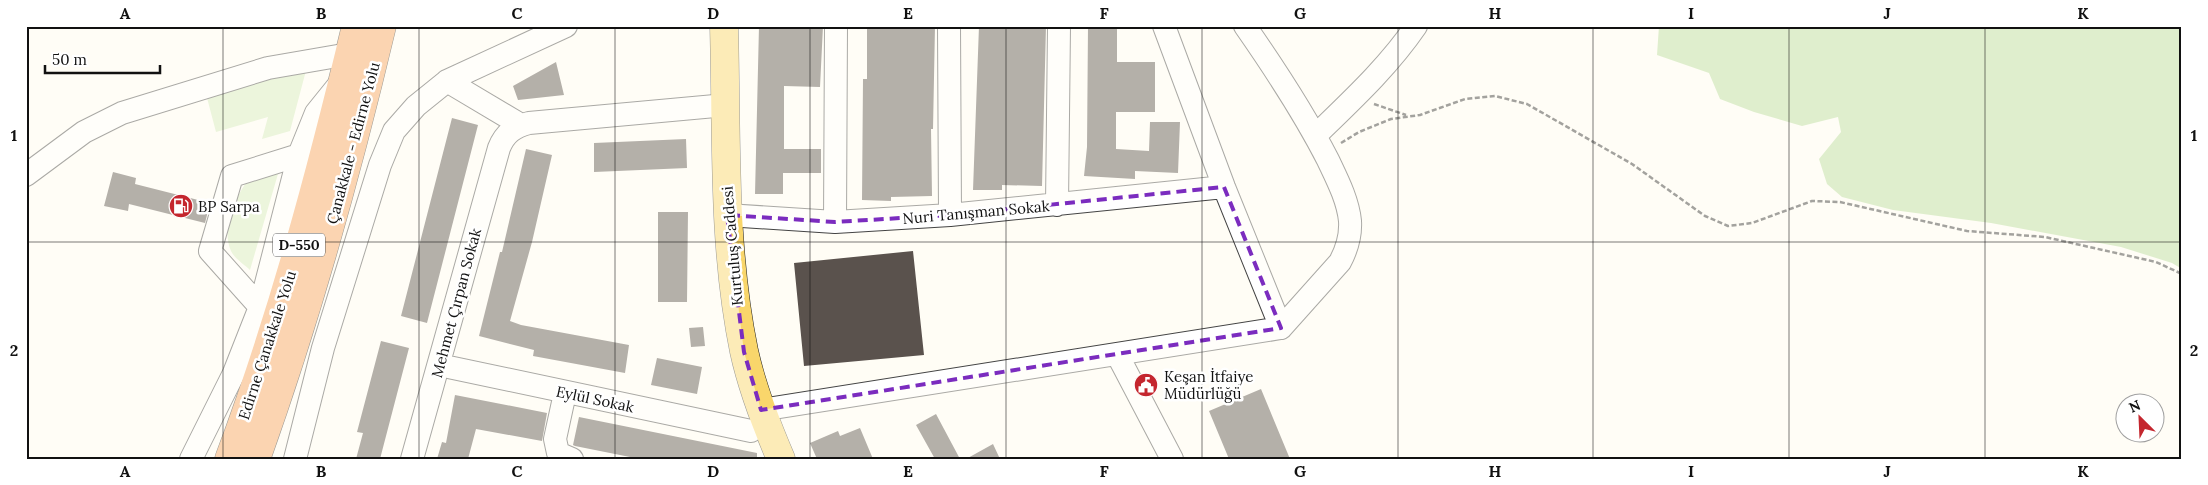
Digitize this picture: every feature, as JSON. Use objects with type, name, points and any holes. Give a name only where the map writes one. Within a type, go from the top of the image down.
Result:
[{"type":"highway","name":"Edirne Çanakkale Yolu","points":[[229,459],[251,399],[269,309],[305,227],[356,26]]},
{"type":"highway","name":"Çanakkale - Edirne Yolu","points":[[256,459],[320,265],[352,149],[382,26]]},
{"type":"main road","name":"Kurtuluş Caddesi","points":[[708,26],[718,106],[736,302],[762,459]]},
{"type":"main road","name":"Kurtuluş Caddesi","points":[[724,26],[718,106],[714,248],[720,312],[732,372],[756,421],[781,459]]},
{"type":"street","points":[[295,459],[323,348],[386,148],[403,119],[434,90],[447,81],[566,26]]},
{"type":"street","points":[[835,222],[836,26]]},
{"type":"street","points":[[949,26],[950,215]]},
{"type":"street","points":[[1056,205],[1059,26]]},
{"type":"street","points":[[1164,26],[1224,187],[1281,328]]},
{"type":"street","points":[[756,421],[1117,354],[1281,328],[1330,274],[1347,250],[1350,235],[1347,207],[1320,144],[1274,69],[1244,26]]},
{"type":"street","points":[[1320,144],[1348,104],[1400,50],[1416,26]]},
{"type":"street","points":[[191,459],[234,373],[269,309],[299,155],[316,113],[346,67]]},
{"type":"street","points":[[26,175],[84,132],[122,113],[268,68],[346,67]]},
{"type":"street","points":[[447,81],[521,125],[718,106]]},
{"type":"street","name":"Mehmet Çırpan Sokak","points":[[412,459],[498,148],[503,138],[511,130],[521,125]]},
{"type":"street","points":[[269,309],[210,251],[232,176],[299,155]]},
{"type":"street","name":"Nuri Tanışman Sokak","points":[[727,216],[835,222],[950,215],[1224,187]]},
{"type":"street","points":[[1117,354],[1172,459]]},
{"type":"street","name":"Eylül Sokak","points":[[439,364],[565,393],[756,421]]},
{"type":"street","points":[[565,393],[555,444],[558,454],[572,459]]},
{"type":"path","points":[[1320,144],[1359,132],[1391,119],[1420,114],[1465,99],[1495,96],[1527,104],[1632,164],[1705,216],[1728,226],[1752,223],[1812,201],[1840,202],[1967,231],[2045,237],[2156,262],[2182,274]]},
{"type":"path","points":[[1348,104],[1367,102],[1379,104],[1392,112],[1407,116]]},
{"type":"highlighted area","points":[[1224,187],[1281,328],[761,410],[744,352],[727,215],[835,222],[950,215]]},
{"type":"green space","points":[[1659,26],[2182,26],[2182,269],[2172,263],[2121,247],[1991,223],[1893,210],[1842,197],[1827,184],[1819,159],[1841,132],[1838,117],[1802,126],[1754,112],[1720,99],[1709,73],[1657,55]]},
{"type":"green space","points":[[308,63],[290,131],[262,139],[268,117],[216,132],[206,94]]},
{"type":"green space","points":[[280,167],[250,270],[232,254],[228,241],[229,221],[232,210],[246,182],[252,175]]},
{"type":"building","points":[[759,26],[823,26],[820,87],[784,86],[784,149],[821,149],[821,173],[783,173],[783,194],[755,194]]},
{"type":"building","points":[[867,26],[935,26],[933,129],[931,129],[932,196],[891,197],[891,201],[862,200],[863,79],[867,79]]},
{"type":"building","points":[[979,26],[1046,26],[1042,186],[1002,185],[1002,190],[973,190]]},
{"type":"building","points":[[1088,26],[1117,26],[1117,62],[1155,62],[1155,112],[1116,112],[1116,149],[1149,151],[1150,122],[1180,122],[1178,173],[1135,171],[1135,179],[1084,176],[1087,147]]},
{"type":"building","points":[[556,62],[564,95],[518,100],[513,86]]},
{"type":"building","points":[[452,118],[478,125],[427,323],[401,316]]},
{"type":"building","points":[[686,139],[687,168],[594,172],[594,143]]},
{"type":"building","points":[[526,149],[552,155],[532,242],[510,321],[521,325],[629,345],[625,373],[533,356],[534,350],[479,336],[500,252],[502,252]]},
{"type":"building","points":[[113,172],[136,178],[135,184],[210,203],[205,223],[129,204],[128,211],[104,206]]},
{"type":"building","points":[[658,212],[688,212],[687,302],[658,302]]},
{"type":"building","points":[[913,251],[924,355],[804,366],[794,263]]},
{"type":"building","points":[[703,327],[705,346],[691,347],[689,328]]},
{"type":"building","points":[[381,341],[409,348],[380,459],[356,459],[363,433],[357,432]]},
{"type":"building","points":[[657,358],[702,367],[697,394],[651,385]]},
{"type":"building","points":[[1261,389],[1290,459],[1229,459],[1209,411]]},
{"type":"building","points":[[455,395],[547,413],[542,441],[476,429],[468,459],[437,459],[442,442],[446,443]]},
{"type":"building","points":[[936,414],[960,459],[935,459],[916,425]]},
{"type":"building","points":[[579,417],[757,453],[757,459],[640,459],[575,446],[573,445]]},
{"type":"building","points":[[860,428],[873,459],[817,459],[810,443],[838,431],[840,436]]},
{"type":"building","points":[[993,444],[1000,459],[966,459]]},
{"type":"place","name":"BP Sarpa","points":[[181,206]]},
{"type":"place","name":"Keşan İtfaiye Müdürlüğü","points":[[1146,385]]}]
